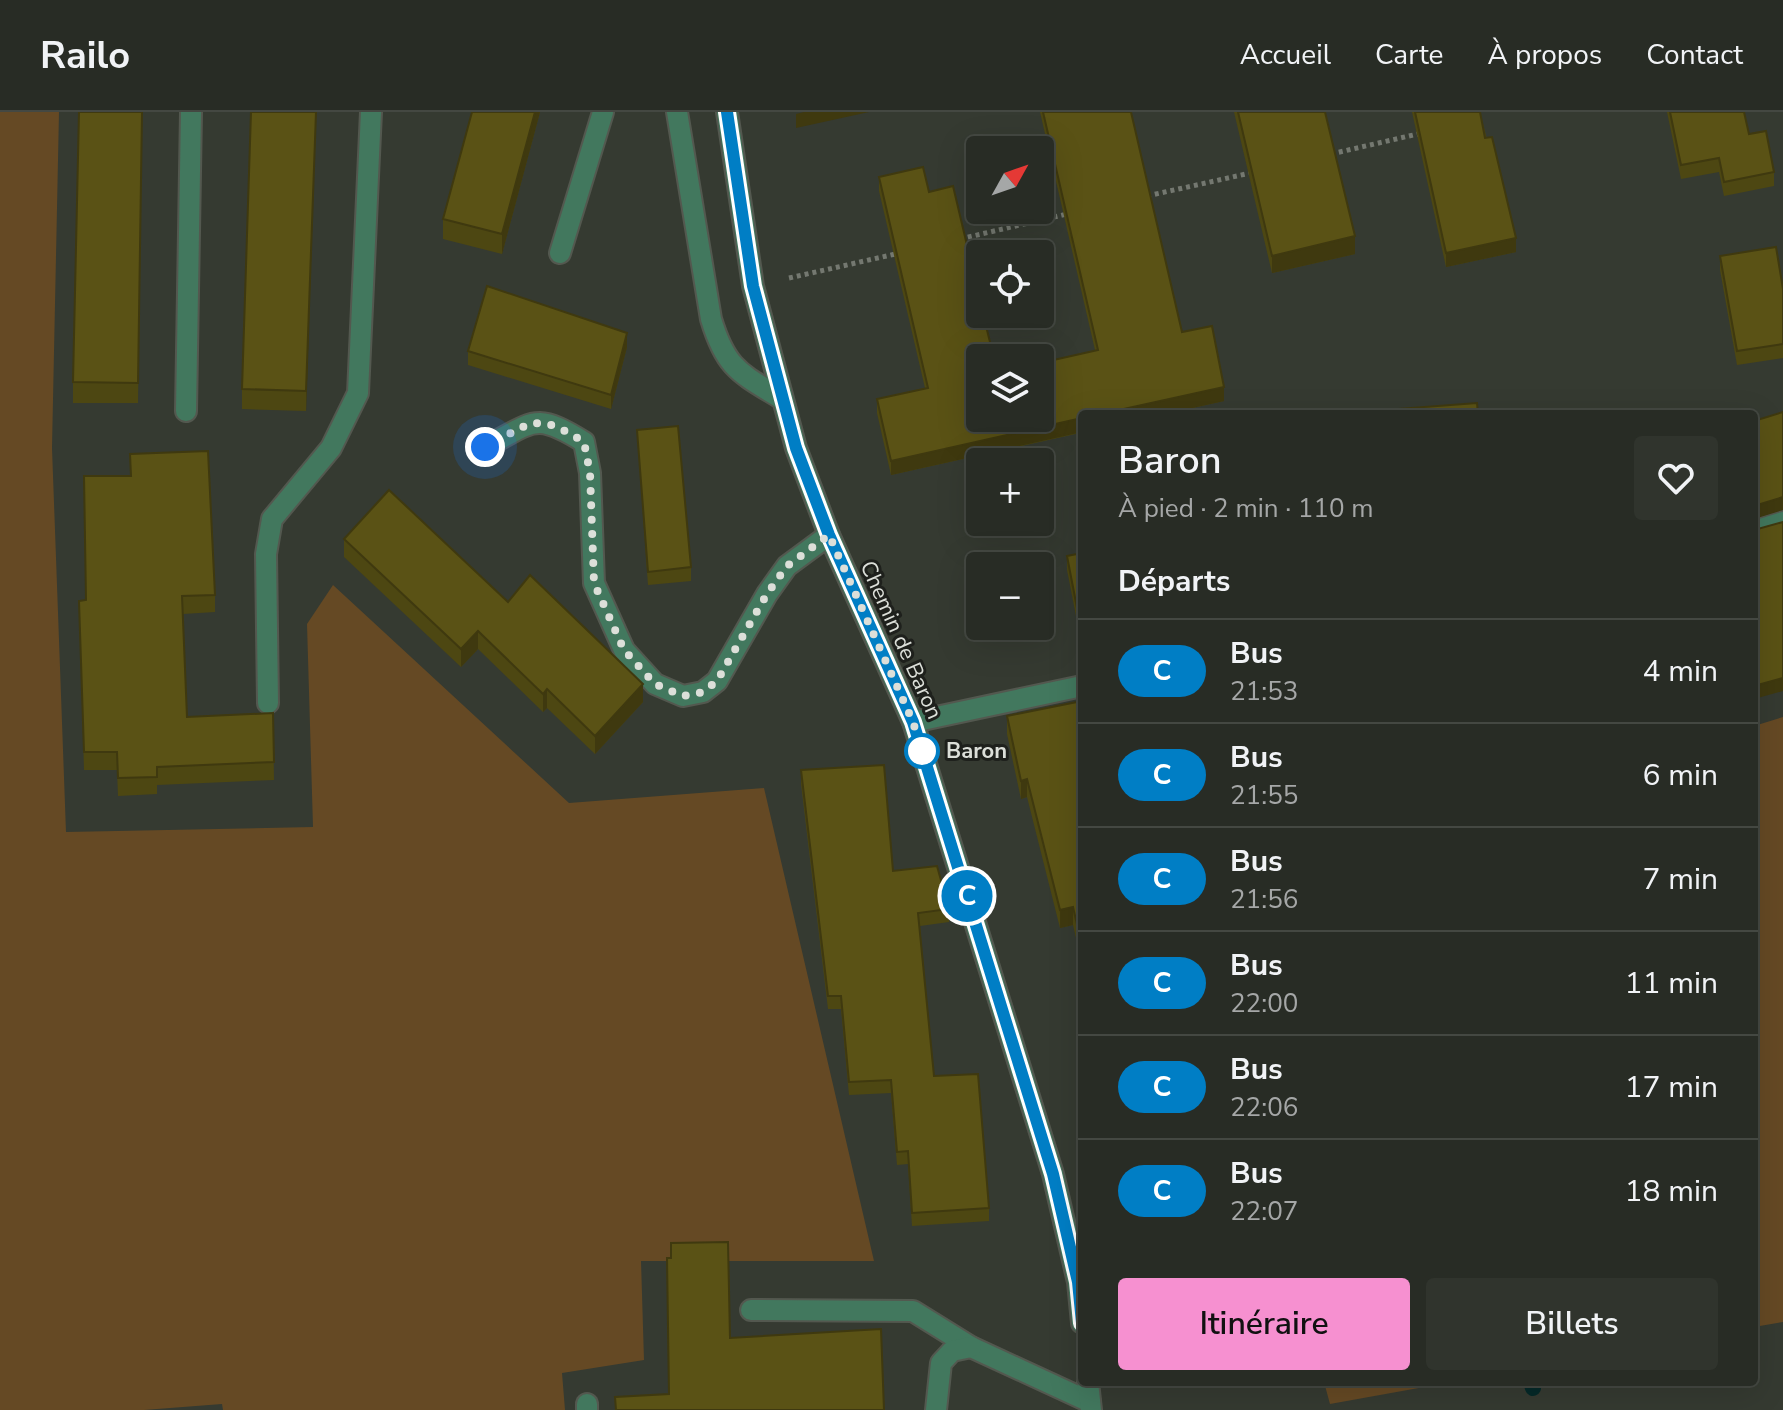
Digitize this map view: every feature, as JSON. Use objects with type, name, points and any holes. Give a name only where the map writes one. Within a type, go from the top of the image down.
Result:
[{"type":"street","points":[[186,411],[191,112]]},
{"type":"street","points":[[268,703],[266,554],[272,519],[331,448],[358,393],[371,112]]},
{"type":"street","points":[[560,253],[603,112]]},
{"type":"street","points":[[677,112],[711,319],[720,348],[734,369],[782,399]]},
{"type":"street","name":"Chemin de Baron","points":[[727,112],[753,286],[796,448],[829,535],[913,722],[1053,1174],[1078,1282]]},
{"type":"street","points":[[485,447],[534,422],[553,423],[584,442],[590,473],[594,583],[624,650],[655,684],[683,696],[703,692],[717,681],[767,594],[787,566],[829,535]]},
{"type":"street","points":[[1758,530],[1783,522]]},
{"type":"street","points":[[913,722],[1078,687]]},
{"type":"street","points":[[751,1310],[913,1311],[971,1347],[1090,1398]]},
{"type":"street","points":[[936,1410],[941,1363],[952,1351],[971,1347]]},
{"type":"path","points":[[1330,154],[1423,133]]},
{"type":"path","points":[[1143,197],[1267,169]]},
{"type":"path","points":[[956,240],[1080,211]]},
{"type":"path","points":[[753,286],[909,250]]},
{"type":"shaded area","points":[[0,112],[59,112],[52,448],[66,832],[313,827],[307,624],[333,585],[569,803],[764,788],[874,1261],[641,1261],[644,1360],[562,1373],[565,1410],[223,1410],[222,1404],[144,1410],[0,1410]]},
{"type":"shaded area","points":[[1783,717],[1783,1322],[1758,1326],[1758,725]]},
{"type":"shaded area","points":[[1325,1386],[1430,1386],[1330,1404]]},
{"type":"building","points":[[79,112],[142,112],[138,383],[73,382]]},
{"type":"building","points":[[251,112],[316,112],[306,391],[242,389]]},
{"type":"building","points":[[472,112],[535,112],[502,234],[443,219]]},
{"type":"building","points":[[1043,112],[1131,112],[1182,332],[1212,326],[1224,387],[1119,410],[1078,410],[1078,419],[1054,424],[1054,360],[1098,350],[1054,160],[1054,136],[1049,136]]},
{"type":"building","points":[[1238,112],[1325,112],[1355,236],[1272,256]]},
{"type":"building","points":[[1415,112],[1480,112],[1485,138],[1492,137],[1516,238],[1446,253]]},
{"type":"building","points":[[1670,112],[1744,112],[1749,134],[1766,131],[1774,172],[1724,182],[1719,158],[1681,165]]},
{"type":"building","points":[[923,167],[929,192],[953,186],[966,241],[966,328],[986,328],[990,344],[966,344],[966,432],[1020,432],[891,461],[877,399],[928,388],[879,177]]},
{"type":"building","points":[[1776,247],[1783,289],[1783,344],[1737,351],[1720,256]]},
{"type":"building","points":[[487,286],[627,333],[611,395],[468,351]]},
{"type":"building","points":[[1477,403],[1478,410],[1384,410]]},
{"type":"building","points":[[1783,412],[1783,497],[1758,505],[1758,420]]},
{"type":"building","points":[[678,426],[691,567],[648,572],[637,430]]},
{"type":"building","points":[[208,451],[215,595],[182,596],[187,717],[273,713],[274,762],[157,767],[157,777],[118,778],[117,752],[84,752],[79,601],[86,600],[84,476],[131,476],[130,454]]},
{"type":"building","points":[[389,490],[508,602],[530,575],[643,684],[595,736],[547,689],[543,694],[478,631],[461,649],[344,539]]},
{"type":"building","points":[[1783,522],[1783,678],[1758,685],[1758,529]]},
{"type":"building","points":[[1078,554],[1078,613],[1067,556]]},
{"type":"building","points":[[1078,702],[1078,929],[1073,907],[1060,910],[1027,779],[1021,781],[1007,716]]},
{"type":"building","points":[[884,765],[893,871],[937,866],[949,909],[918,913],[934,1076],[978,1074],[989,1208],[912,1213],[908,1151],[897,1152],[891,1080],[849,1082],[841,996],[828,996],[801,770]]},
{"type":"building","points":[[728,1242],[730,1338],[881,1329],[884,1410],[616,1410],[615,1397],[669,1394],[667,1258],[671,1258],[671,1243]]},
{"type":"bus line","name":"C","points":[[727,112],[753,286],[796,448],[829,535],[913,722],[1053,1174],[1078,1282]]},
{"type":"place","name":"Baron","points":[[922,751]]},
{"type":"route","points":[[485,447],[534,422],[553,423],[584,442],[590,473],[594,583],[624,650],[655,684],[683,696],[703,692],[717,681],[767,594],[787,566],[829,535],[913,722],[922,751]]}]
